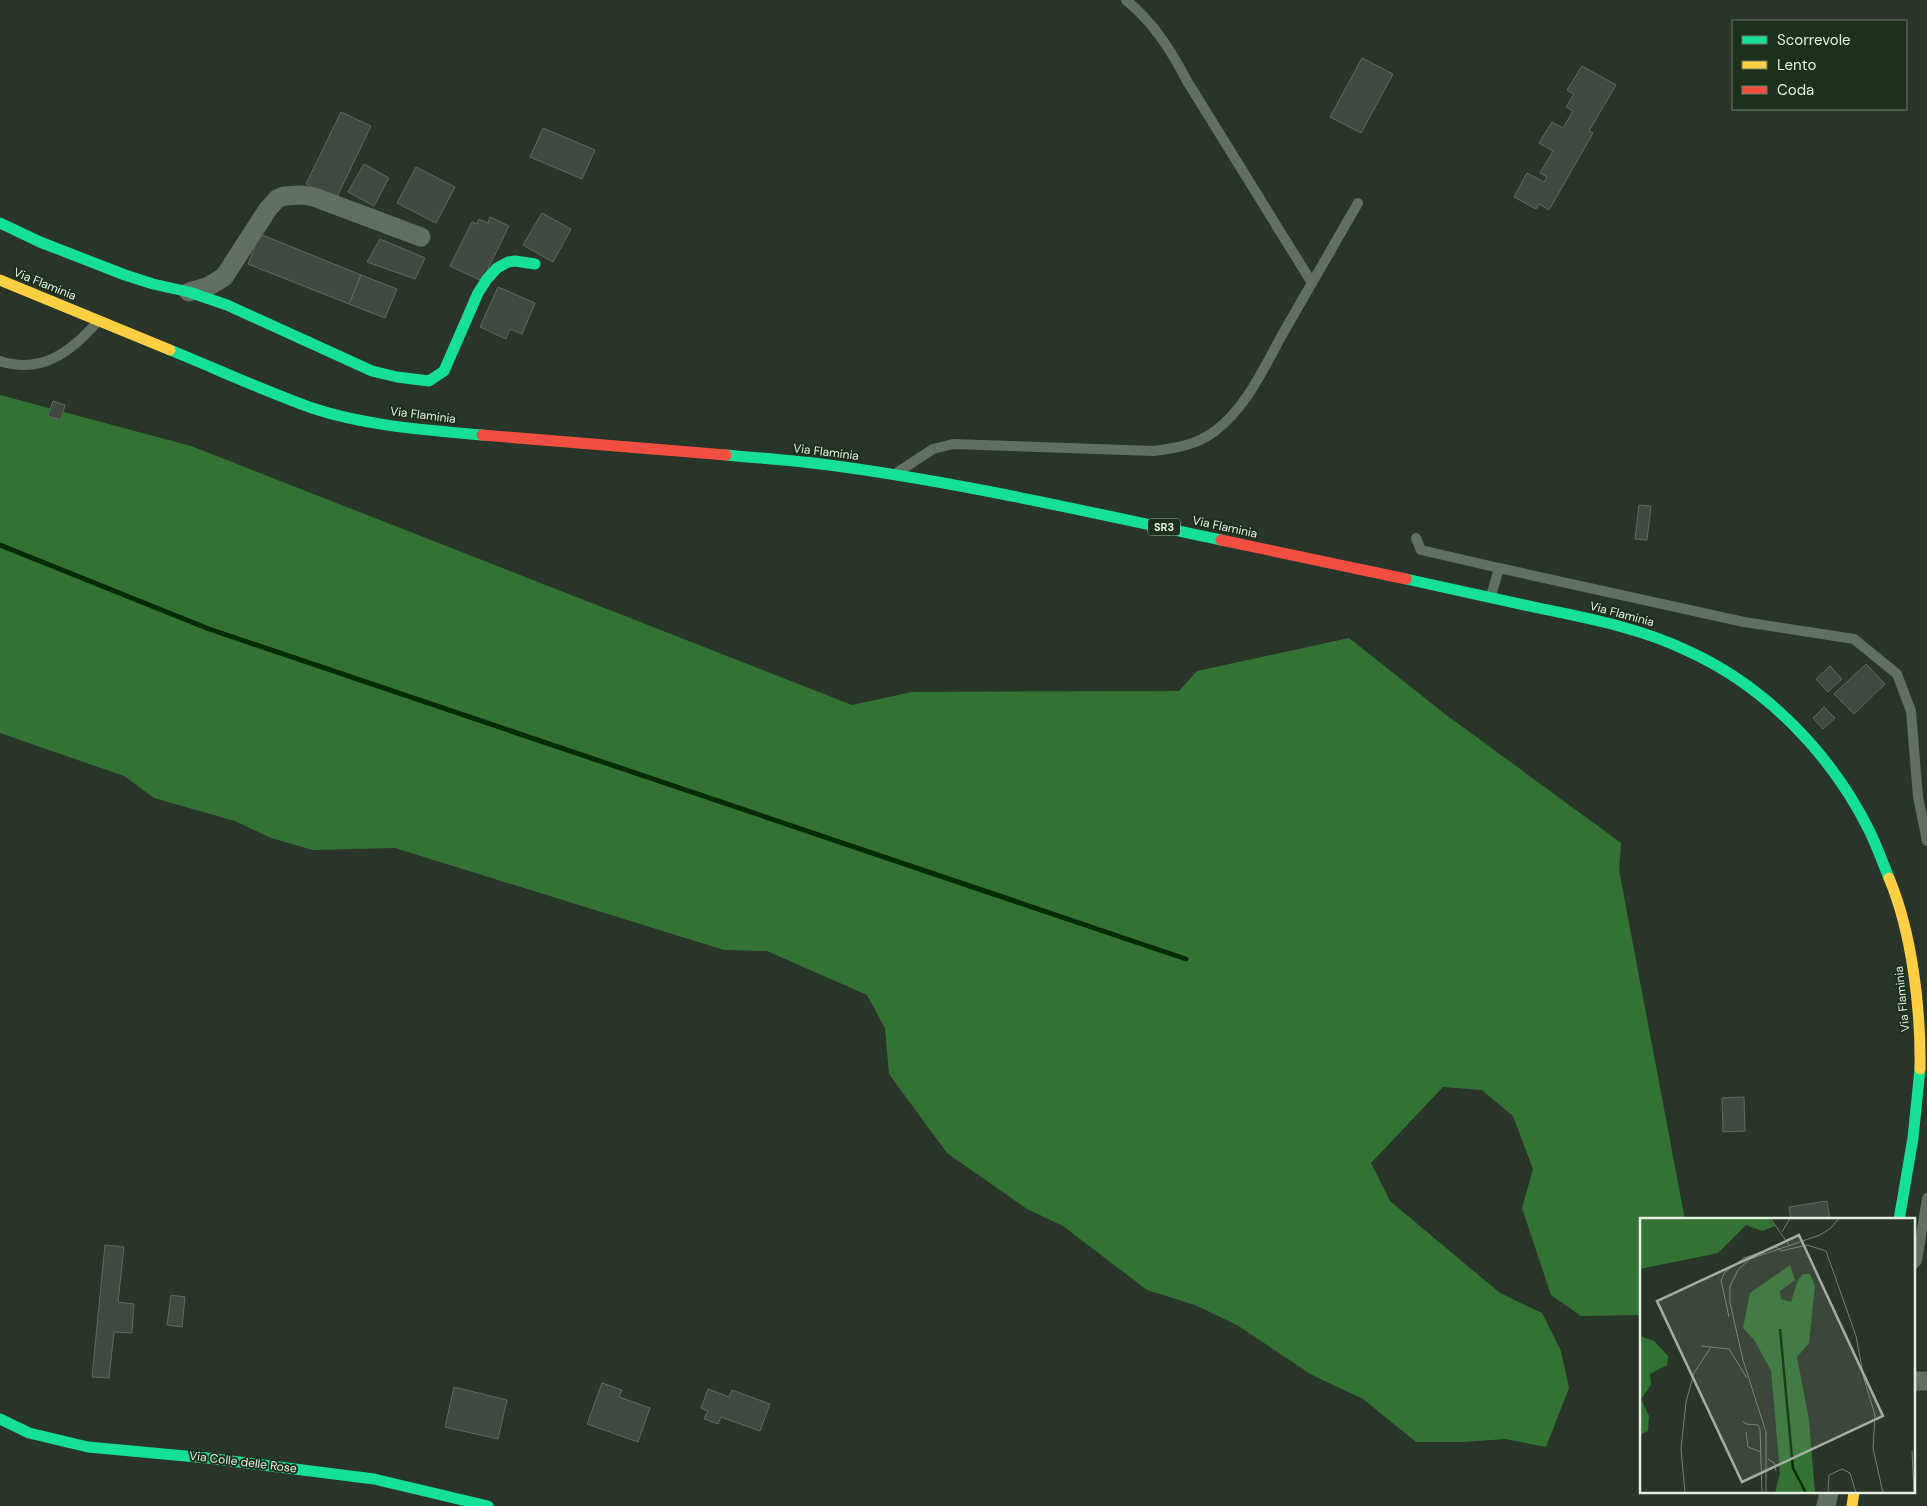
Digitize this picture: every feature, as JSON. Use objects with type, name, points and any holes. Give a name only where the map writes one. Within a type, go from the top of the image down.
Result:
[{"type":"main road","points":[[0,223],[40,242],[125,275],[153,284],[189,292],[227,305],[372,371],[397,377],[429,381],[440,375],[448,364],[476,299],[494,271],[509,261],[519,260],[535,264]]},
{"type":"main road","name":"Via Flaminia","points":[[0,280],[314,408],[366,422],[435,431],[781,460],[894,475],[1067,507],[1620,626],[1660,639],[1699,655],[1733,675],[1766,699],[1800,730],[1836,772],[1857,807],[1885,864],[1903,918],[1916,985],[1920,1056],[1912,1146],[1900,1218]]},
{"type":"main road","name":"Via Colle delle Rose","points":[[0,1419],[29,1433],[88,1447],[207,1458],[374,1479],[488,1506]]},
{"type":"street","points":[[189,292],[209,286],[224,277],[268,209],[277,199],[284,196],[293,194],[314,197],[421,237]]},
{"type":"street","points":[[1914,1381],[1927,1381]]},
{"type":"lane","points":[[1126,0],[1137,9],[1169,47],[1187,81],[1312,283]]},
{"type":"lane","points":[[894,475],[933,449],[953,444],[1154,451],[1179,448],[1198,441],[1215,431],[1244,400],[1358,203]]},
{"type":"lane","points":[[0,361],[26,365],[49,360],[70,349],[98,320]]},
{"type":"lane","points":[[1416,538],[1421,550],[1499,568],[1744,622],[1854,639],[1897,674],[1911,711],[1918,797],[1927,841]]},
{"type":"lane","points":[[1490,597],[1499,568]]},
{"type":"lane","points":[[1914,1264],[1917,1262],[1927,1198]]},
{"type":"green space","points":[[0,395],[191,446],[852,705],[912,692],[1179,691],[1197,671],[1349,638],[1445,714],[1621,843],[1619,870],[1685,1218],[1640,1218],[1640,1315],[1581,1316],[1551,1295],[1522,1208],[1533,1169],[1513,1116],[1482,1090],[1443,1087],[1371,1163],[1390,1201],[1500,1293],[1542,1313],[1561,1351],[1569,1388],[1546,1447],[1505,1439],[1464,1442],[1416,1442],[1363,1399],[1312,1375],[1237,1325],[1195,1305],[1147,1290],[1063,1226],[1027,1209],[947,1153],[889,1074],[885,1028],[867,995],[767,951],[724,950],[395,848],[313,850],[271,838],[235,821],[154,798],[124,776],[0,733]]},
{"type":"building","points":[[1362,58],[1393,74],[1361,133],[1330,117]]},
{"type":"building","points":[[1582,66],[1616,85],[1589,131],[1593,133],[1549,210],[1539,204],[1536,209],[1514,197],[1527,173],[1544,182],[1547,177],[1540,173],[1553,151],[1539,143],[1552,122],[1563,128],[1573,111],[1566,107],[1574,94],[1567,90]]},
{"type":"building","points":[[341,112],[371,126],[336,199],[306,184]]},
{"type":"building","points":[[543,128],[595,150],[582,179],[530,157]]},
{"type":"building","points":[[364,164],[389,178],[374,206],[348,192]]},
{"type":"building","points":[[416,167],[455,187],[436,223],[397,203]]},
{"type":"building","points":[[542,213],[571,229],[553,262],[523,245]]},
{"type":"building","points":[[490,217],[509,226],[482,281],[450,266],[472,222],[477,224],[479,219],[488,223]]},
{"type":"building","points":[[260,234],[361,275],[349,304],[248,264]]},
{"type":"building","points":[[380,239],[425,258],[415,279],[367,262]]},
{"type":"building","points":[[361,275],[397,289],[385,318],[349,304]]},
{"type":"building","points":[[498,287],[535,303],[522,334],[510,329],[506,339],[480,327]]},
{"type":"building","points":[[53,401],[65,405],[61,420],[48,416]]},
{"type":"building","points":[[1639,505],[1651,506],[1647,540],[1635,539]]},
{"type":"building","points":[[1866,664],[1885,684],[1854,714],[1834,694]]},
{"type":"building","points":[[1830,666],[1842,679],[1828,692],[1816,679]]},
{"type":"building","points":[[1824,707],[1835,718],[1823,729],[1813,718]]},
{"type":"building","points":[[1744,1097],[1745,1131],[1723,1132],[1722,1098]]},
{"type":"building","points":[[1827,1201],[1830,1218],[1791,1218],[1789,1207]]},
{"type":"building","points":[[105,1245],[124,1247],[118,1302],[134,1304],[132,1333],[114,1332],[109,1378],[92,1377]]},
{"type":"building","points":[[171,1295],[185,1297],[182,1327],[167,1325]]},
{"type":"building","points":[[602,1383],[622,1390],[619,1397],[650,1408],[638,1442],[587,1424]]},
{"type":"building","points":[[454,1387],[507,1400],[498,1439],[445,1427]]},
{"type":"building","points":[[708,1389],[729,1397],[732,1390],[770,1404],[760,1431],[721,1417],[718,1424],[704,1419],[708,1411],[701,1408]]},
{"type":"waterway","points":[[0,545],[209,629],[1186,959]]},
{"type":"traffic: fast","points":[[0,223],[40,242],[125,275],[153,284],[189,292],[227,305],[372,371],[397,377],[429,381],[444,371],[478,293],[487,279],[497,268],[508,262],[515,261],[535,264]]},
{"type":"traffic: fast","points":[[170,350],[276,394],[333,414],[396,426],[482,435]]},
{"type":"traffic: fast","points":[[726,455],[821,464],[921,479],[1221,540]]},
{"type":"traffic: fast","points":[[1406,579],[1617,626],[1671,643],[1717,666],[1770,704],[1817,750],[1855,804],[1870,832],[1889,878]]},
{"type":"traffic: fast","points":[[1899,1218],[1913,1138],[1920,1069]]},
{"type":"traffic: fast","points":[[0,1419],[29,1433],[88,1447],[207,1458],[374,1479],[488,1506]]},
{"type":"traffic: slow","points":[[0,280],[170,350]]},
{"type":"traffic: slow","points":[[1889,878],[1904,923],[1909,947],[1917,997],[1920,1069]]},
{"type":"traffic: slow","points":[[1852,1506],[1854,1494]]},
{"type":"traffic: jam","points":[[482,435],[726,455]]},
{"type":"traffic: jam","points":[[1221,540],[1406,579]]}]
